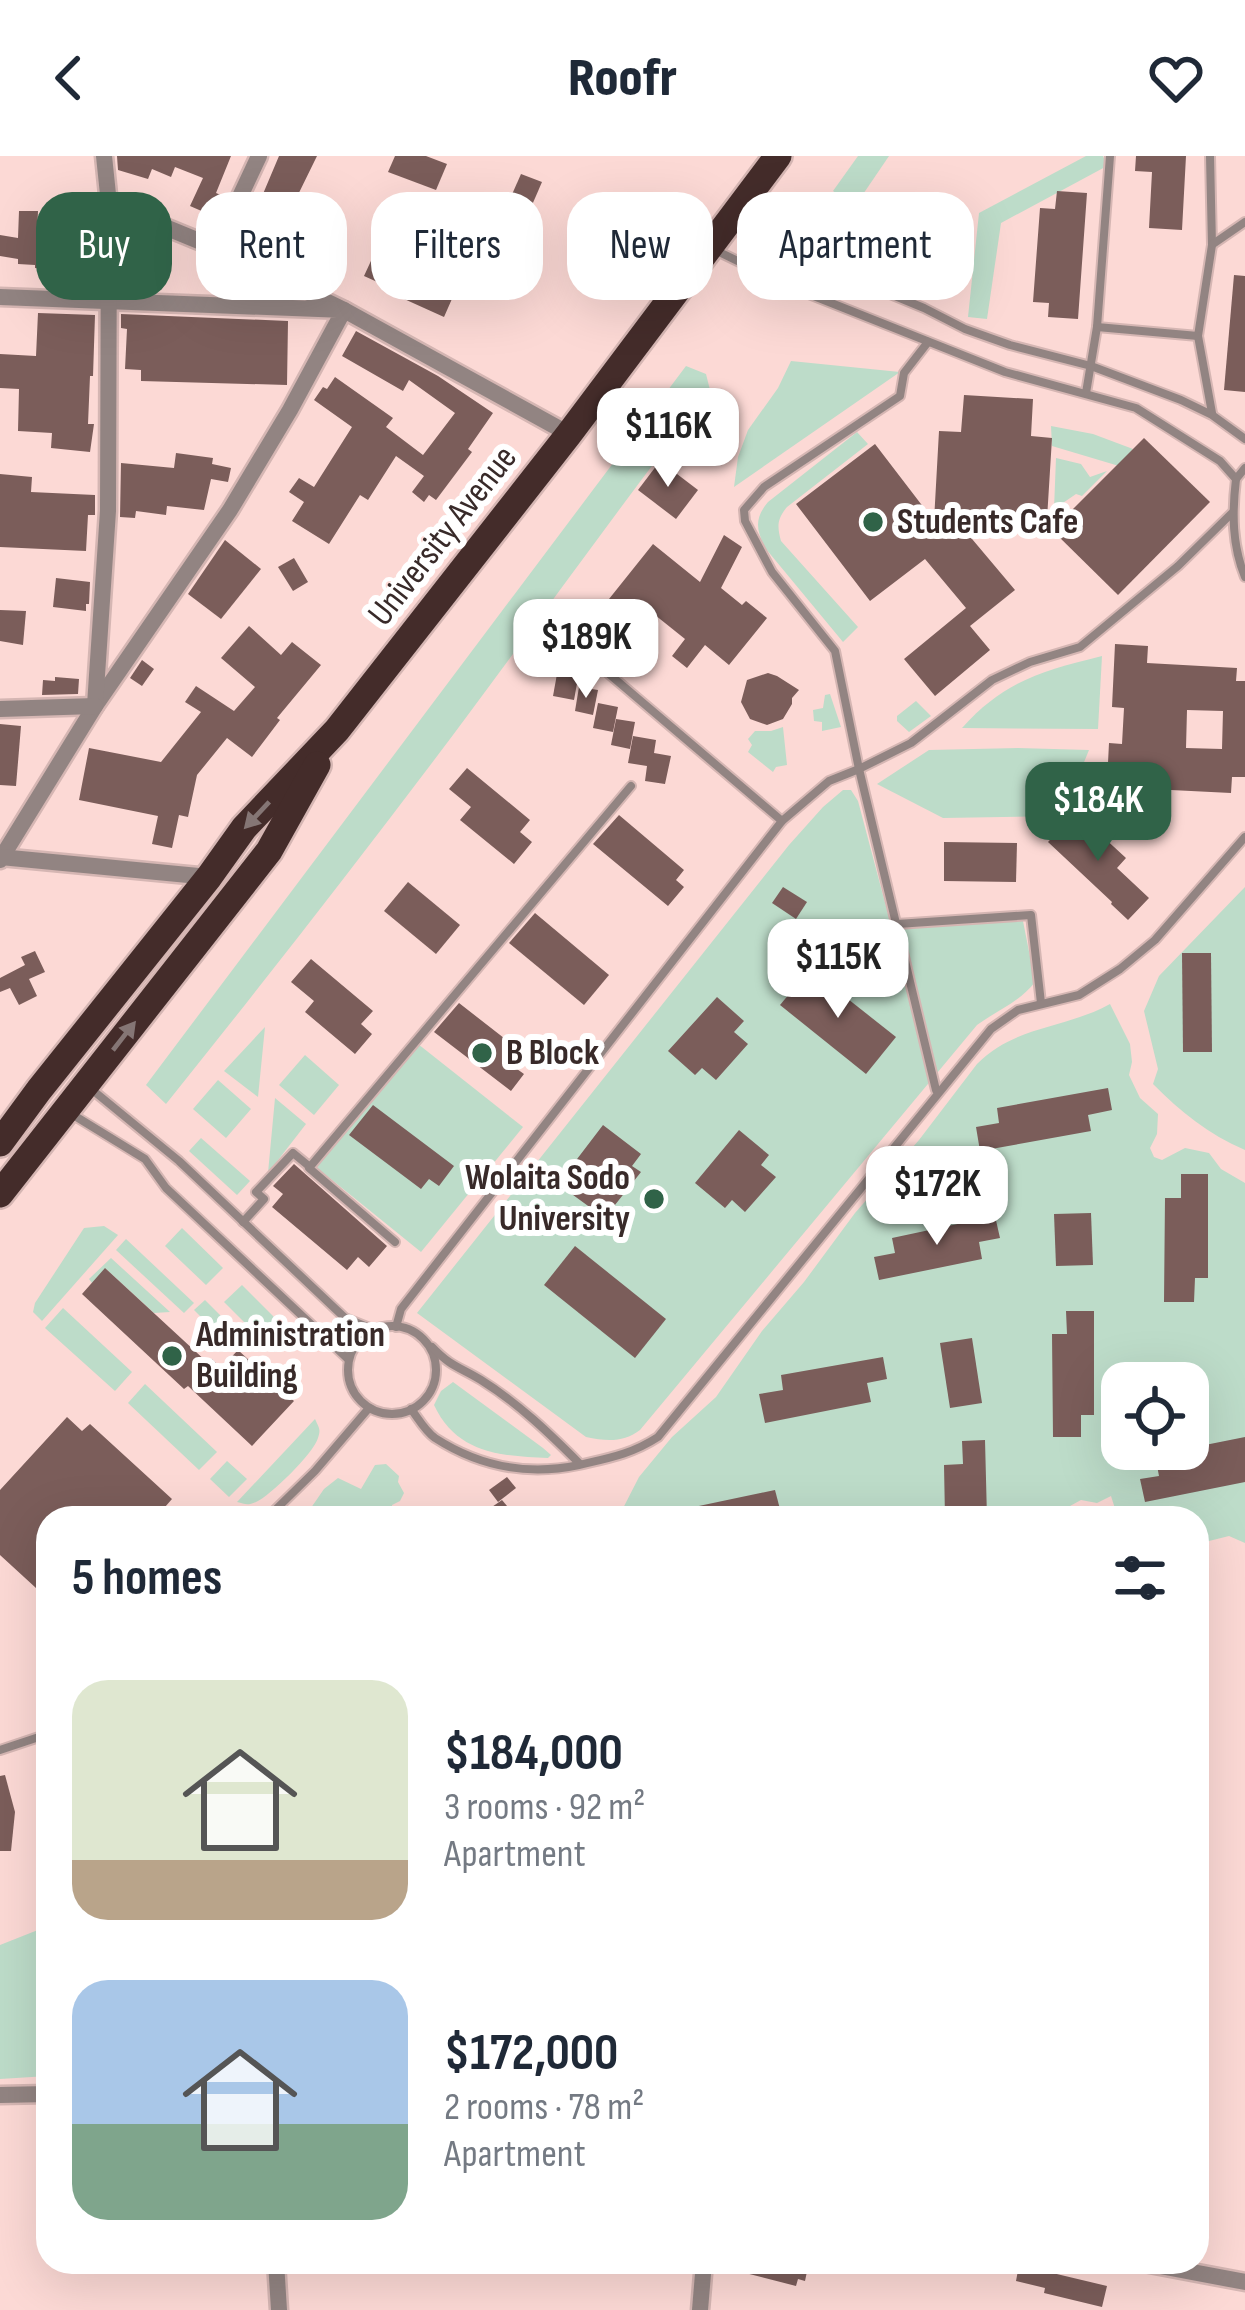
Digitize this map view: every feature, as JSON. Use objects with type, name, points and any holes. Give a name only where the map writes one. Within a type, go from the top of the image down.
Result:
[{"type":"highway","name":"University Avenue","points":[[713,245],[778,156]]},
{"type":"highway","name":"University Avenue","points":[[0,1143],[244,828],[337,730],[671,300]]},
{"type":"highway","name":"University Avenue","points":[[0,1194],[269,851],[337,730]]},
{"type":"street","points":[[104,156],[108,192]]},
{"type":"street","points":[[242,192],[259,156]]},
{"type":"street","points":[[0,297],[344,310]]},
{"type":"street","points":[[323,300],[569,434]]},
{"type":"street","points":[[95,706],[108,511],[107,301]]},
{"type":"street","points":[[209,877],[1,858],[95,706],[230,510],[344,310]]},
{"type":"street","points":[[0,710],[95,706]]},
{"type":"street","points":[[0,2095],[36,2094]]},
{"type":"street","points":[[277,2274],[278,2310]]},
{"type":"street","points":[[700,2310],[703,2274]]},
{"type":"street","points":[[1203,2274],[1245,2282]]},
{"type":"lane","points":[[1086,393],[1097,327],[1110,156]]},
{"type":"lane","points":[[1210,156],[1212,245],[1198,336],[1212,415]]},
{"type":"lane","points":[[731,218],[798,256],[964,329],[1091,366],[1212,415],[1245,439]]},
{"type":"lane","points":[[1212,245],[1245,222]]},
{"type":"lane","points":[[713,249],[791,287],[1005,372],[1136,407],[1220,461],[1236,479]]},
{"type":"lane","points":[[1097,327],[1198,336]]},
{"type":"lane","points":[[928,342],[904,373],[900,396],[764,487],[744,510],[745,521],[772,572],[835,651],[937,1092]]},
{"type":"lane","points":[[1245,469],[1236,479],[1232,513],[1245,577]]},
{"type":"lane","points":[[396,1327],[401,1309],[782,821],[829,781],[911,743],[992,680],[1080,647],[1232,513]]},
{"type":"lane","points":[[562,634],[782,821]]},
{"type":"lane","points":[[310,1167],[632,786]]},
{"type":"lane","points":[[411,1408],[430,1436],[478,1459],[526,1471],[554,1471],[624,1456],[658,1437],[991,1028],[1018,1010],[1079,995],[1120,969],[1155,940],[1245,838]]},
{"type":"lane","points":[[897,924],[1031,916],[1041,1003]]},
{"type":"lane","points":[[86,1084],[179,1161],[345,1318],[375,1330],[407,1329],[425,1340],[449,1366],[478,1378],[534,1418],[580,1464]]},
{"type":"lane","points":[[64,1109],[145,1159],[166,1188],[348,1359]]},
{"type":"lane","points":[[244,1222],[264,1199],[256,1192],[293,1153],[394,1242]]},
{"type":"lane","points":[[375,1330],[348,1359],[348,1379],[369,1408],[391,1414],[422,1400],[434,1381],[434,1360],[425,1340]]},
{"type":"lane","points":[[279,1506],[369,1408]]},
{"type":"lane","points":[[0,1750],[36,1738]]},
{"type":"green space","points":[[858,156],[889,156],[865,192],[833,191]]},
{"type":"green space","points":[[1086,156],[1103,156],[1107,166],[1001,223],[987,319],[968,317],[970,300],[974,300],[979,213]]},
{"type":"green space","points":[[791,361],[900,372],[734,487],[748,430]]},
{"type":"green space","points":[[686,366],[706,374],[710,390],[418,782],[166,1104],[146,1085]]},
{"type":"green space","points":[[1051,426],[1093,434],[1133,449],[1119,466],[1052,446]]},
{"type":"green space","points":[[857,432],[868,444],[787,507],[779,523],[781,541],[858,627],[843,642],[766,549],[758,525],[768,502]]},
{"type":"green space","points":[[1056,458],[1081,464],[1090,477],[1107,471],[1082,496],[1076,494],[1054,509]]},
{"type":"green space","points":[[1102,656],[1098,729],[962,728],[993,699],[1025,680]]},
{"type":"green space","points":[[830,694],[841,727],[822,731],[813,710],[823,708],[825,695]]},
{"type":"green space","points":[[916,701],[931,716],[909,732],[897,716]]},
{"type":"green space","points":[[783,727],[787,765],[773,772],[748,752],[752,745],[748,739],[755,731]]},
{"type":"green space","points":[[929,750],[1089,750],[1062,816],[943,818],[877,784]]},
{"type":"green space","points":[[843,790],[851,790],[858,801],[892,929],[1023,921],[1035,982],[977,1025],[640,1430],[614,1440],[586,1437],[417,1313],[789,845]]},
{"type":"green space","points":[[1245,887],[1245,1150],[1196,1122],[1153,1084],[1158,1069],[1144,1011],[1159,976]]},
{"type":"green space","points":[[1110,1004],[1130,1044],[1129,1075],[1140,1098],[1158,1114],[1157,1134],[1150,1148],[1154,1157],[1162,1160],[1185,1148],[1209,1153],[1221,1169],[1245,1183],[1245,1543],[1229,1536],[1209,1541],[1209,1506],[1114,1506],[1111,1496],[1070,1506],[624,1506],[639,1477],[672,1437],[716,1397],[762,1331],[977,1064],[1008,1042]]},
{"type":"green space","points":[[265,1027],[258,1097],[224,1071]]},
{"type":"green space","points":[[418,1044],[523,1127],[421,1252],[316,1167]]},
{"type":"green space","points":[[305,1055],[339,1085],[314,1115],[279,1085]]},
{"type":"green space","points":[[218,1080],[251,1109],[226,1138],[193,1109]]},
{"type":"green space","points":[[275,1098],[306,1124],[268,1173]]},
{"type":"green space","points":[[201,1138],[250,1181],[237,1195],[189,1151]]},
{"type":"green space","points":[[104,1226],[118,1235],[42,1321],[33,1312],[35,1303],[84,1228]]},
{"type":"green space","points":[[182,1228],[223,1268],[206,1285],[165,1246]]},
{"type":"green space","points":[[126,1239],[194,1303],[184,1313],[116,1250]]},
{"type":"green space","points":[[111,1258],[170,1312],[154,1313],[106,1269],[92,1283],[89,1279]]},
{"type":"green space","points":[[242,1285],[292,1335],[274,1352],[224,1302]]},
{"type":"green space","points":[[205,1300],[243,1338],[232,1348],[194,1310]]},
{"type":"green space","points":[[63,1308],[132,1372],[115,1391],[45,1328]]},
{"type":"green space","points":[[453,1382],[551,1455],[497,1453],[455,1434],[434,1405]]},
{"type":"green space","points":[[145,1384],[217,1452],[199,1470],[128,1403]]},
{"type":"green space","points":[[315,1419],[318,1438],[300,1463],[263,1498],[250,1504],[237,1502]]},
{"type":"green space","points":[[227,1461],[247,1479],[229,1497],[210,1479]]},
{"type":"green space","points":[[386,1464],[399,1476],[404,1493],[400,1501],[392,1506],[312,1506],[338,1478],[361,1489],[375,1465]]},
{"type":"green space","points":[[36,1931],[36,2077],[0,2079],[0,1945]]},
{"type":"building","points":[[117,156],[231,156],[216,192],[196,192],[203,178],[175,167],[171,177],[152,169],[148,179],[118,170]]},
{"type":"building","points":[[279,156],[317,156],[299,192],[264,192]]},
{"type":"building","points":[[395,156],[426,156],[447,164],[436,190],[388,172]]},
{"type":"building","points":[[1136,156],[1186,156],[1182,230],[1149,228],[1152,172],[1135,171]]},
{"type":"building","points":[[521,174],[542,182],[538,192],[513,192]]},
{"type":"building","points":[[1057,191],[1087,193],[1078,319],[1048,317],[1049,303],[1033,302],[1040,208],[1055,209]]},
{"type":"building","points":[[19,211],[36,211],[36,268],[0,256],[0,235],[18,238]]},
{"type":"building","points":[[1234,275],[1245,276],[1245,392],[1224,390]]},
{"type":"building","points":[[406,300],[451,300],[444,317]]},
{"type":"building","points":[[38,313],[95,315],[90,452],[51,448],[52,433],[18,431],[19,389],[0,388],[0,354],[36,356]]},
{"type":"building","points":[[121,314],[288,321],[287,385],[141,381],[141,370],[125,369],[127,329],[121,328]]},
{"type":"building","points":[[356,331],[493,413],[468,449],[472,452],[436,500],[429,495],[424,502],[412,492],[424,476],[396,456],[368,500],[360,495],[329,544],[292,521],[304,502],[289,492],[299,478],[314,487],[352,427],[314,400],[323,387],[327,389],[335,377],[393,418],[386,427],[423,455],[455,413],[409,380],[403,391],[342,356]]},
{"type":"building","points":[[964,395],[1033,399],[1031,436],[1052,438],[1047,519],[951,514],[1015,590],[970,626],[990,650],[935,696],[904,659],[966,608],[925,559],[870,601],[796,504],[875,444],[934,521],[939,431],[961,432]]},
{"type":"building","name":"Students Cafe","points":[[1144,438],[1210,502],[1118,595],[1052,530]]},
{"type":"building","points":[[176,453],[213,458],[212,464],[231,468],[228,482],[211,479],[204,510],[167,506],[166,515],[136,511],[135,518],[120,517],[121,463],[174,468]]},
{"type":"building","points":[[660,461],[698,490],[676,519],[638,490]]},
{"type":"building","points":[[0,474],[32,477],[31,492],[95,495],[95,515],[88,515],[86,551],[0,547]]},
{"type":"building","points":[[724,535],[742,547],[721,588],[767,618],[729,665],[705,645],[687,668],[672,656],[685,639],[640,603],[629,615],[609,599],[653,544],[700,582]]},
{"type":"building","points":[[225,540],[261,569],[221,619],[188,594]]},
{"type":"building","points":[[294,558],[308,582],[293,591],[278,567]]},
{"type":"building","points":[[56,578],[90,582],[86,611],[53,607]]},
{"type":"building","points":[[0,610],[26,611],[23,645],[0,641]]},
{"type":"building","points":[[249,626],[281,655],[292,642],[321,665],[252,757],[227,738],[197,775],[188,817],[179,815],[172,848],[152,844],[158,816],[79,800],[89,748],[161,762],[201,712],[185,702],[196,686],[234,711],[255,687],[221,658]]},
{"type":"building","points":[[1115,644],[1148,646],[1147,663],[1237,668],[1236,681],[1245,681],[1245,777],[1232,777],[1231,793],[1151,789],[1150,805],[1106,803],[1109,743],[1122,744],[1124,708],[1112,707]],"holes":[[[1187,710],[1223,711],[1222,749],[1186,748]]]},
{"type":"building","points":[[142,660],[154,669],[142,686],[130,678]]},
{"type":"building","points":[[768,673],[799,690],[783,719],[767,725],[750,719],[741,702],[747,680]]},
{"type":"building","points":[[557,674],[578,678],[574,700],[553,696]]},
{"type":"building","points":[[55,677],[79,679],[78,694],[42,695],[43,680],[55,681]]},
{"type":"building","points":[[579,687],[598,690],[593,715],[575,711]]},
{"type":"building","points":[[598,703],[618,707],[613,732],[593,728]]},
{"type":"building","points":[[616,719],[635,722],[630,749],[611,745]]},
{"type":"building","points":[[0,724],[21,726],[16,786],[0,785]]},
{"type":"building","points":[[633,736],[656,740],[654,753],[671,756],[665,784],[645,781],[647,766],[628,763]]},
{"type":"building","points":[[467,768],[530,820],[520,832],[532,842],[514,864],[460,820],[471,807],[449,789]]},
{"type":"building","points":[[1076,812],[1126,858],[1117,868],[1149,898],[1128,920],[1048,842]]},
{"type":"building","points":[[619,815],[684,870],[676,880],[684,887],[668,906],[593,844]]},
{"type":"building","points":[[944,842],[1017,843],[1016,882],[944,881]]},
{"type":"building","points":[[408,882],[460,925],[436,954],[384,911]]},
{"type":"building","points":[[783,887],[807,902],[796,919],[772,903]]},
{"type":"building","points":[[535,913],[609,975],[584,1005],[509,943]]},
{"type":"building","points":[[35,951],[45,972],[29,979],[37,996],[19,1005],[10,988],[0,992],[0,978],[25,965],[21,957]]},
{"type":"building","points":[[1182,953],[1211,953],[1212,1052],[1183,1052]]},
{"type":"building","points":[[311,959],[373,1011],[361,1024],[372,1034],[355,1054],[305,1012],[314,1001],[291,982]]},
{"type":"building","points":[[810,969],[896,1037],[866,1074],[780,1005]]},
{"type":"building","points":[[717,997],[744,1021],[734,1032],[748,1044],[716,1080],[702,1068],[695,1075],[668,1051]]},
{"type":"building","points":[[459,1003],[527,1056],[517,1069],[524,1074],[511,1091],[434,1032]]},
{"type":"building","points":[[1108,1088],[1112,1110],[1088,1115],[1091,1131],[980,1151],[976,1127],[999,1123],[997,1108]]},
{"type":"building","points":[[373,1105],[454,1166],[439,1186],[429,1179],[421,1189],[349,1135]]},
{"type":"building","points":[[603,1125],[641,1154],[632,1166],[641,1172],[611,1210],[601,1203],[595,1211],[558,1184]]},
{"type":"building","points":[[739,1130],[769,1155],[761,1165],[776,1177],[745,1212],[732,1200],[725,1208],[695,1183]]},
{"type":"building","points":[[294,1164],[387,1246],[369,1267],[358,1257],[347,1270],[272,1207],[283,1194],[273,1186]]},
{"type":"building","points":[[1181,1174],[1208,1174],[1208,1278],[1195,1278],[1194,1302],[1164,1302],[1165,1198],[1181,1198]]},
{"type":"building","points":[[1091,1213],[1093,1265],[1056,1266],[1054,1214]]},
{"type":"building","points":[[995,1216],[1000,1238],[979,1242],[982,1259],[879,1280],[874,1257],[895,1253],[892,1238]]},
{"type":"building","points":[[575,1246],[666,1319],[635,1358],[544,1285]]},
{"type":"building","name":"Administration Building","points":[[105,1268],[208,1363],[212,1359],[221,1368],[238,1350],[294,1401],[252,1446],[82,1294]]},
{"type":"building","points":[[1066,1311],[1094,1311],[1094,1415],[1081,1415],[1081,1437],[1053,1437],[1052,1334],[1067,1334]]},
{"type":"building","points":[[972,1338],[982,1403],[950,1408],[940,1343]]},
{"type":"building","points":[[883,1357],[887,1379],[867,1383],[871,1402],[765,1423],[759,1394],[783,1390],[781,1375]]},
{"type":"building","points":[[67,1417],[82,1431],[90,1424],[172,1499],[166,1506],[36,1506],[36,1588],[0,1555],[0,1490]]},
{"type":"building","points":[[1245,1437],[1245,1482],[1145,1502],[1140,1479],[1159,1476],[1158,1470],[1209,1470],[1209,1444]]},
{"type":"building","points":[[985,1440],[987,1506],[945,1506],[944,1465],[963,1464],[962,1441]]},
{"type":"building","points":[[507,1477],[516,1488],[498,1502],[489,1490]]},
{"type":"building","points":[[775,1490],[779,1506],[699,1506]]},
{"type":"building","points":[[5,1775],[15,1812],[11,1851],[0,1851],[0,1776]]},
{"type":"building","points":[[749,2274],[806,2274],[796,2286]]},
{"type":"building","points":[[1017,2274],[1057,2274],[1107,2286],[1102,2307],[1016,2281]]},
{"type":"place","name":"Students Cafe","points":[[873,522]]},
{"type":"place","name":"B Block","points":[[482,1053]]},
{"type":"place","name":"Wolaita Sodo University","points":[[654,1199]]},
{"type":"place","name":"Administration Building","points":[[172,1356]]}]
